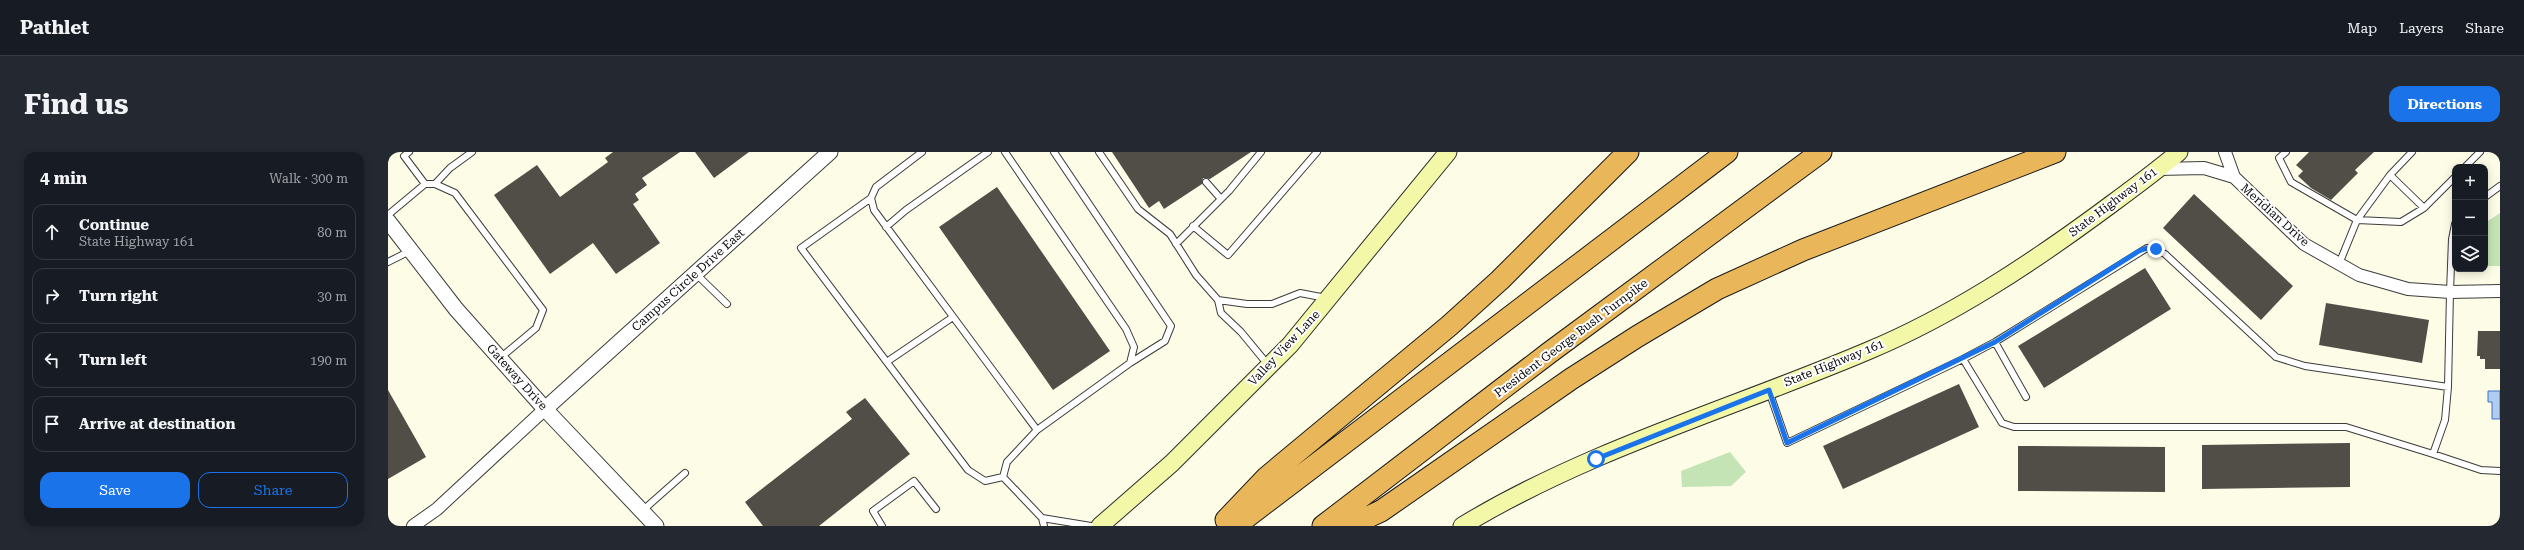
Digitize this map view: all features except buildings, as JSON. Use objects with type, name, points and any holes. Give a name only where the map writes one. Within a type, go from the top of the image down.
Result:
[{"type":"highway","points":[[1221,526],[1267,477],[1449,326],[1500,280],[1628,152]]},
{"type":"highway","points":[[1235,526],[1726,152]]},
{"type":"highway","name":"President George Bush Turnpike","points":[[1323,526],[1549,353],[1822,152]]},
{"type":"highway","points":[[1349,526],[1381,511],[1570,380],[1638,336],[1717,289],[1803,250],[2055,152]]},
{"type":"main road","name":"Valley View Lane","points":[[1100,526],[1172,463],[1290,345],[1448,152]]},
{"type":"main road","name":"State Highway 161","points":[[1462,526],[1536,486],[1596,459],[1872,349],[1993,285],[2058,243],[2179,152]]},
{"type":"street","name":"Campus Circle Drive East","points":[[545,409],[830,152]]},
{"type":"street","name":"Meridian Drive","points":[[2225,152],[2234,177],[2304,244],[2359,275],[2408,289],[2450,292],[2500,291]]},
{"type":"street","name":"Meridian Drive","points":[[2158,169],[2204,168],[2234,177]]},
{"type":"street","name":"Gateway Drive","points":[[388,221],[456,309],[545,409],[656,526]]},
{"type":"street","points":[[413,526],[438,509],[545,409]]},
{"type":"lane","points":[[409,152],[404,156],[425,184]]},
{"type":"lane","points":[[435,184],[450,168],[472,152]]},
{"type":"lane","points":[[886,227],[906,210],[988,152]]},
{"type":"lane","points":[[1005,152],[1126,329],[1134,347],[1130,363]]},
{"type":"lane","points":[[1003,477],[1007,462],[1037,430],[1130,363],[1166,341],[1171,326],[1054,152]]},
{"type":"lane","points":[[1099,152],[1138,209],[1170,234],[1196,275],[1218,300],[1221,313],[1241,332],[1269,366]]},
{"type":"lane","points":[[1176,244],[1221,199],[1261,152]]},
{"type":"lane","points":[[1193,226],[1228,255],[1317,152]]},
{"type":"lane","points":[[2286,152],[2280,158],[2291,182],[2357,220],[2401,222],[2424,208],[2452,180]]},
{"type":"lane","points":[[2339,264],[2357,220],[2390,175],[2412,152]]},
{"type":"lane","points":[[2468,164],[2480,152]]},
{"type":"lane","points":[[917,153],[876,187],[871,198],[801,248],[888,361],[968,470],[985,481],[1003,477]]},
{"type":"lane","points":[[2390,175],[2424,208]]},
{"type":"lane","points":[[1206,182],[1221,199]]},
{"type":"lane","points":[[388,215],[425,184],[435,184],[456,193],[543,310],[536,328],[500,358]]},
{"type":"lane","points":[[2488,195],[2500,186]]},
{"type":"lane","points":[[871,198],[874,210],[886,227],[1037,430]]},
{"type":"lane","points":[[2433,454],[2445,420],[2448,387],[2453,236]]},
{"type":"lane","points":[[1769,390],[1787,443],[1963,359],[1995,342],[2147,248],[2156,249],[2165,254],[2276,357],[2305,366],[2448,387]]},
{"type":"lane","points":[[388,262],[411,251]]},
{"type":"lane","points":[[696,273],[727,304]]},
{"type":"lane","points":[[1218,300],[1247,304],[1272,304],[1300,293],[1329,298]]},
{"type":"lane","points":[[888,361],[953,317]]},
{"type":"lane","points":[[1995,342],[2026,397]]},
{"type":"lane","points":[[1963,359],[2002,423],[2014,427],[2346,426],[2481,470],[2500,471]]},
{"type":"lane","points":[[642,511],[686,473]]},
{"type":"lane","points":[[1003,477],[1042,518],[1044,526]]},
{"type":"lane","points":[[882,526],[873,511],[914,481],[936,509]]},
{"type":"lane","points":[[1042,518],[1091,526]]},
{"type":"green space","points":[[2500,213],[2500,266],[2488,266],[2488,221]]},
{"type":"green space","points":[[1730,452],[1746,472],[1731,486],[1682,487],[1681,471]]},
{"type":"water","points":[[2488,391],[2500,391],[2500,419],[2492,419],[2492,402],[2488,402]]},
{"type":"route","points":[[1596,459],[1684,422],[1769,390],[1787,443],[1963,359],[1995,342],[2139,251],[2147,248],[2156,249]]}]
